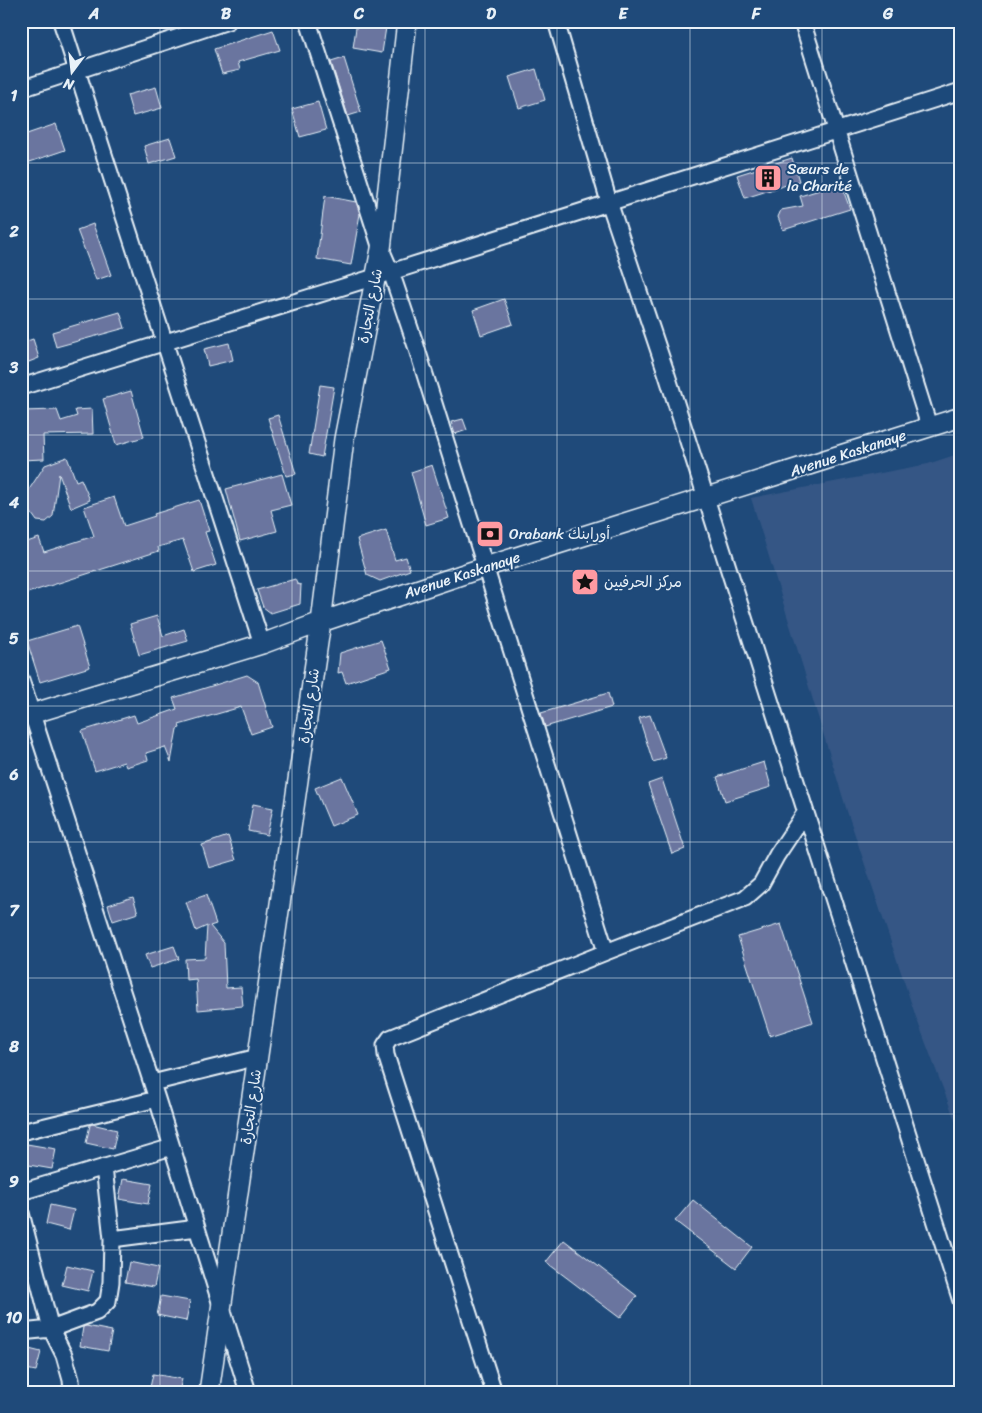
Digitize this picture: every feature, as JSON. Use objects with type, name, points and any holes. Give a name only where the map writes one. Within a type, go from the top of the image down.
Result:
[{"type":"street","points":[[61,21],[262,644]]},
{"type":"street","points":[[21,89],[228,21]]},
{"type":"street","points":[[308,21],[381,249]]},
{"type":"street","name":"شارع التجارة","points":[[209,1392],[321,622],[344,438],[383,274],[381,249],[407,21]]},
{"type":"street","points":[[556,21],[608,202],[667,374],[961,1301]]},
{"type":"street","points":[[802,21],[929,426]]},
{"type":"street","points":[[21,387],[961,91]]},
{"type":"street","points":[[383,274],[485,567],[606,952]]},
{"type":"street","name":"Avenue Kaskanaye","points":[[27,715],[262,644],[321,622],[485,567],[961,417]]},
{"type":"street","points":[[21,680],[27,715],[152,1083],[248,1392]]},
{"type":"street","points":[[494,1392],[386,1055],[385,1045],[390,1038],[745,898],[761,884],[777,855],[805,813]]},
{"type":"street","points":[[152,1083],[258,1057]]},
{"type":"street","points":[[21,1132],[157,1099]]},
{"type":"street","points":[[21,1192],[172,1148]]},
{"type":"street","points":[[21,1332],[51,1329],[97,1312],[108,1300],[112,1282],[112,1239],[104,1167]]},
{"type":"street","points":[[21,1213],[26,1258],[51,1329],[64,1355],[71,1380],[72,1392]]},
{"type":"street","points":[[112,1239],[196,1228]]},
{"type":"shaded area","points":[[961,453],[961,1136],[916,1017],[847,811],[751,498],[928,464]]},
{"type":"building","points":[[357,21],[387,21],[382,53],[353,48]]},
{"type":"building","points":[[273,30],[280,50],[238,62],[240,70],[222,74],[214,49]]},
{"type":"building","points":[[344,58],[361,112],[348,116],[331,62]]},
{"type":"building","points":[[536,69],[545,100],[519,108],[509,77]]},
{"type":"building","points":[[156,87],[162,108],[133,116],[127,95]]},
{"type":"building","points":[[318,102],[326,130],[300,137],[292,109]]},
{"type":"building","points":[[56,124],[65,150],[21,165],[21,136]]},
{"type":"building","points":[[170,138],[176,156],[149,164],[144,146]]},
{"type":"building","name":"Sœurs de la Charité","points":[[792,158],[799,181],[745,198],[737,175]]},
{"type":"building","points":[[836,185],[837,189],[842,187],[850,209],[783,230],[778,217],[781,210],[803,206],[800,196]]},
{"type":"building","points":[[325,196],[356,202],[360,214],[351,265],[317,259]]},
{"type":"building","points":[[93,224],[111,275],[96,280],[77,230]]},
{"type":"building","points":[[504,299],[513,324],[481,335],[473,310]]},
{"type":"building","points":[[120,312],[125,328],[56,347],[52,332]]},
{"type":"building","points":[[33,339],[39,358],[21,365],[21,343]]},
{"type":"building","points":[[229,343],[233,360],[208,366],[204,349]]},
{"type":"building","points":[[320,385],[334,387],[322,457],[309,454]]},
{"type":"building","points":[[131,391],[144,437],[116,445],[103,399]]},
{"type":"building","points":[[92,409],[93,434],[43,435],[44,459],[21,460],[21,411],[57,410],[61,421],[77,416],[75,410]]},
{"type":"building","points":[[278,415],[296,474],[286,476],[268,418]]},
{"type":"building","points":[[463,419],[467,430],[455,434],[451,422]]},
{"type":"building","points":[[67,457],[76,481],[81,479],[90,500],[71,508],[59,474],[53,516],[46,522],[37,521],[29,510],[21,513],[21,502],[45,465]]},
{"type":"building","points":[[432,465],[449,518],[426,525],[411,472]]},
{"type":"building","points":[[282,474],[291,505],[271,510],[277,531],[240,541],[226,489]]},
{"type":"building","points":[[114,497],[124,526],[155,516],[154,514],[199,500],[209,531],[205,532],[216,565],[194,572],[183,540],[158,547],[159,551],[21,595],[21,544],[39,538],[44,552],[94,536],[84,507]]},
{"type":"building","points":[[386,530],[395,560],[406,557],[410,570],[380,581],[367,575],[357,539]]},
{"type":"building","points":[[295,579],[297,584],[301,585],[300,604],[271,613],[263,607],[257,590]]},
{"type":"building","points":[[157,616],[163,636],[184,629],[188,641],[139,655],[130,624]]},
{"type":"building","points":[[77,626],[90,667],[40,682],[27,641]]},
{"type":"building","points":[[381,640],[391,668],[346,683],[342,672],[338,673],[340,653]]},
{"type":"building","points":[[247,675],[258,682],[272,727],[251,734],[241,707],[179,725],[180,728],[177,729],[171,762],[165,747],[146,753],[148,760],[126,767],[124,762],[95,771],[82,731],[134,715],[137,723],[177,709],[173,698]]},
{"type":"building","points":[[608,693],[612,707],[545,727],[541,713]]},
{"type":"building","points":[[650,715],[666,758],[653,762],[639,718]]},
{"type":"building","points":[[764,762],[771,787],[725,801],[717,777]]},
{"type":"building","points":[[342,777],[358,815],[331,826],[315,788]]},
{"type":"building","points":[[662,779],[685,849],[672,854],[648,784]]},
{"type":"building","points":[[253,804],[273,808],[267,835],[248,831]]},
{"type":"building","points":[[228,836],[236,860],[209,868],[202,845]]},
{"type":"building","points":[[206,895],[216,924],[210,926],[224,943],[226,988],[241,987],[243,1006],[198,1010],[196,979],[186,980],[185,959],[205,958],[207,926],[196,931],[186,902]]},
{"type":"building","points":[[133,897],[138,913],[113,921],[108,905]]},
{"type":"building","points":[[781,924],[813,1022],[770,1036],[738,937]]},
{"type":"building","points":[[174,946],[179,959],[150,968],[145,955]]},
{"type":"building","points":[[90,1125],[117,1130],[113,1149],[86,1143]]},
{"type":"building","points":[[27,1144],[56,1149],[52,1169],[23,1164]]},
{"type":"building","points":[[123,1179],[152,1184],[148,1204],[119,1199]]},
{"type":"building","points":[[693,1200],[752,1247],[736,1268],[675,1221]]},
{"type":"building","points":[[50,1205],[74,1210],[69,1230],[46,1224]]},
{"type":"building","points":[[564,1240],[637,1296],[620,1318],[546,1262]]},
{"type":"building","points":[[129,1262],[158,1268],[154,1287],[125,1282]]},
{"type":"building","points":[[67,1265],[93,1271],[88,1291],[62,1285]]},
{"type":"building","points":[[161,1296],[190,1301],[186,1321],[157,1315]]},
{"type":"building","points":[[83,1327],[112,1331],[108,1351],[80,1346]]},
{"type":"building","points":[[21,1347],[41,1352],[36,1371],[21,1368]]},
{"type":"building","points":[[153,1374],[182,1379],[179,1392],[149,1392]]},
{"type":"place","name":"Sœurs de la Charité","points":[[768,178]]},
{"type":"place","name":"Orabank أورابنك","points":[[490,534]]},
{"type":"place","name":"مركز الحرفيين","points":[[585,582]]}]
